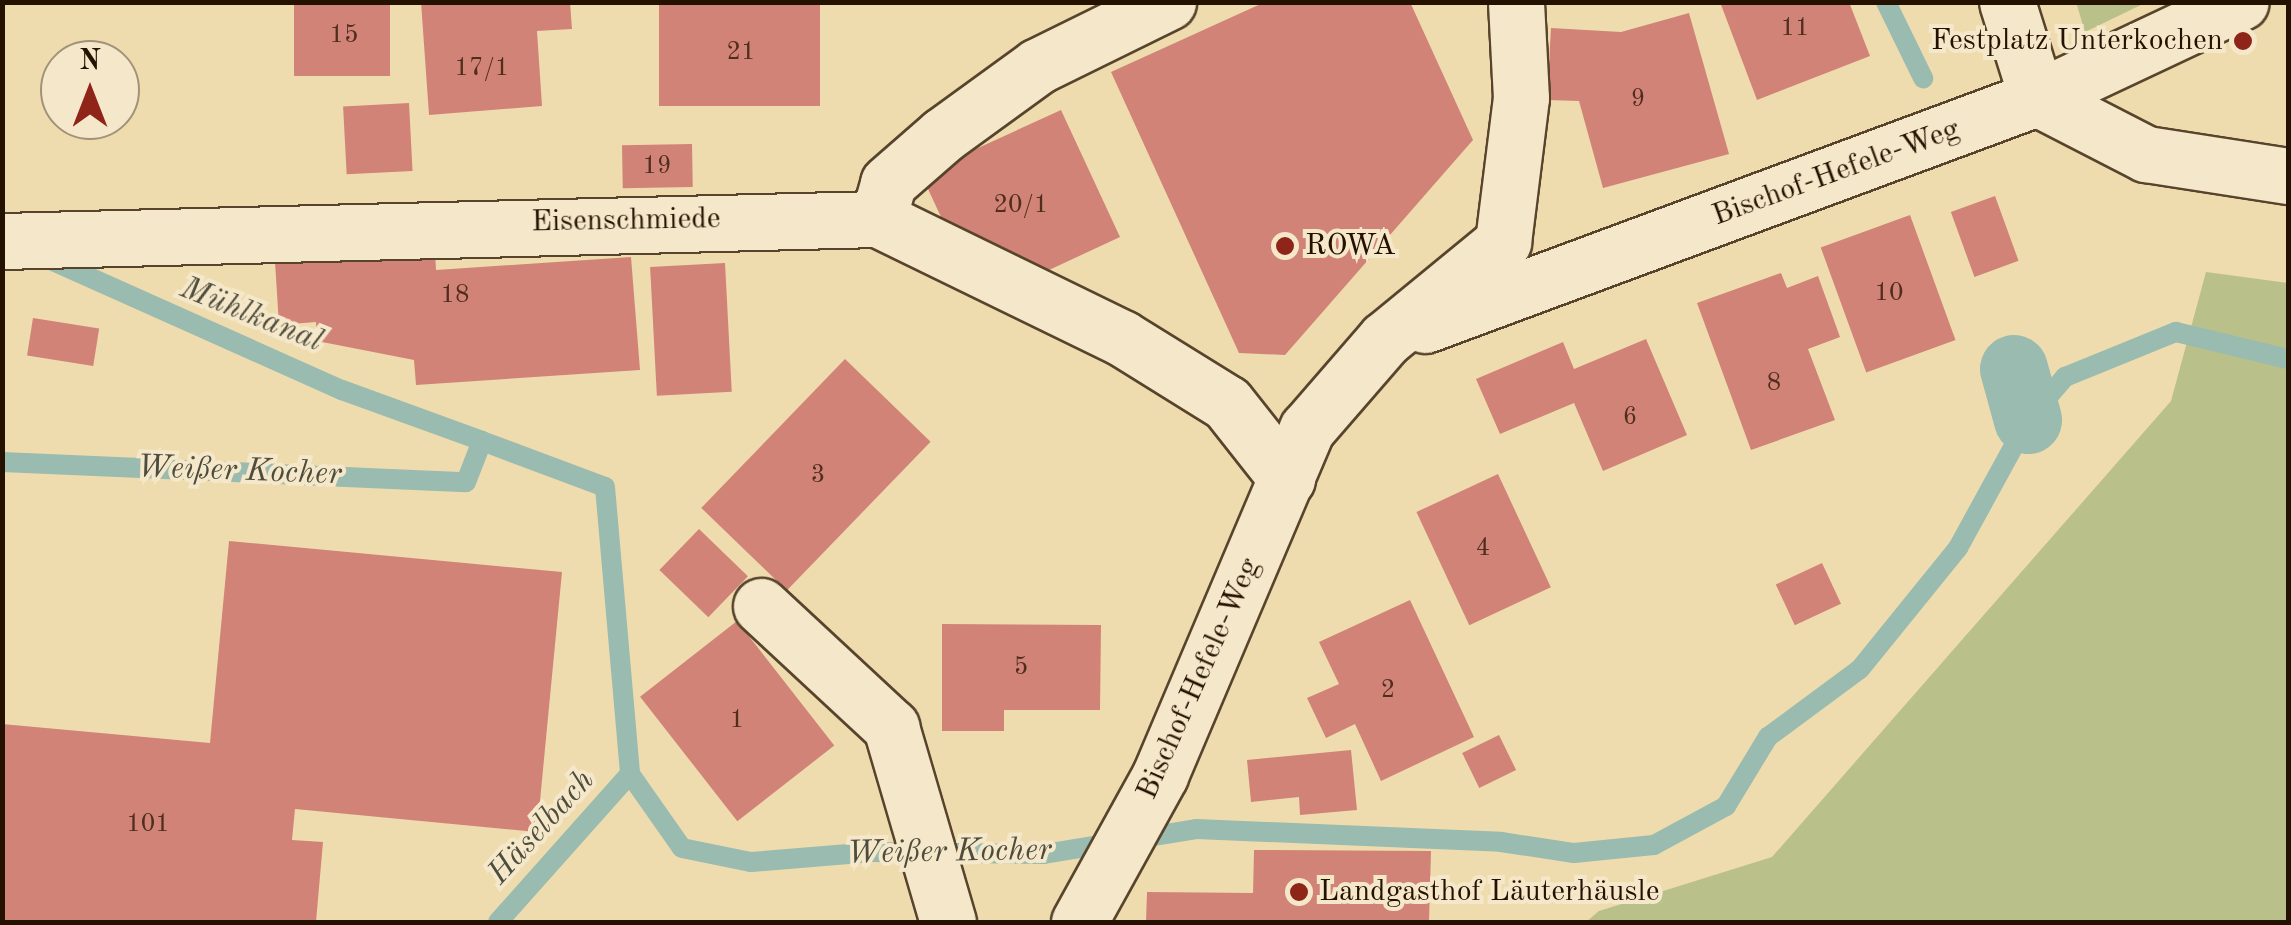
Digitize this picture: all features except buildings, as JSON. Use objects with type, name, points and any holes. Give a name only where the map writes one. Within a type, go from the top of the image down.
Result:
[{"type":"street","points":[[1168,2],[1038,66],[944,135],[888,183],[878,219],[1122,338],[1228,403],[1287,478]]},
{"type":"street","name":"Bischof-Hefele-Weg","points":[[1079,922],[1160,775],[1308,429],[1385,339],[1504,242],[1521,98],[1516,2]]},
{"type":"street","points":[[2007,2],[2037,98],[2146,154],[2288,176]]},
{"type":"street","name":"Bischof-Hefele-Weg","points":[[1385,339],[2037,98],[2241,2]]},
{"type":"street","name":"Eisenschmiede","points":[[28,239],[878,219]]},
{"type":"street","points":[[761,606],[891,726],[943,905]]},
{"type":"green space","points":[[2076,2],[2145,2],[2145,3],[2085,32]]},
{"type":"green space","points":[[2206,272],[2288,283],[2288,922],[1586,922],[1599,911],[1772,857],[2171,401]]},
{"type":"waterway","name":"Weißer Kocher","points":[[1886,2],[1923,78]]},
{"type":"waterway","name":"Mühlkanal","points":[[42,256],[342,390],[482,441]]},
{"type":"waterway","name":"Weißer Kocher","points":[[2,462],[466,482],[482,441],[605,487],[630,774],[682,848],[751,862],[873,852],[1044,854],[1196,829],[1501,842],[1574,853],[1654,845],[1726,806],[1768,737],[1860,669],[1958,548],[2028,420],[2065,377],[2176,332],[2288,359]]},
{"type":"waterway","name":"Weißer Kocher","points":[[2014,369],[2028,420]]},
{"type":"waterway","name":"Häselbach","points":[[498,922],[630,774]]},
{"type":"place","name":"Festplatz Unterkochen","points":[[2243,41]]},
{"type":"place","name":"ROWA","points":[[1285,246]]},
{"type":"place","name":"Landgasthof Läuterhäusle","points":[[1299,892]]}]
